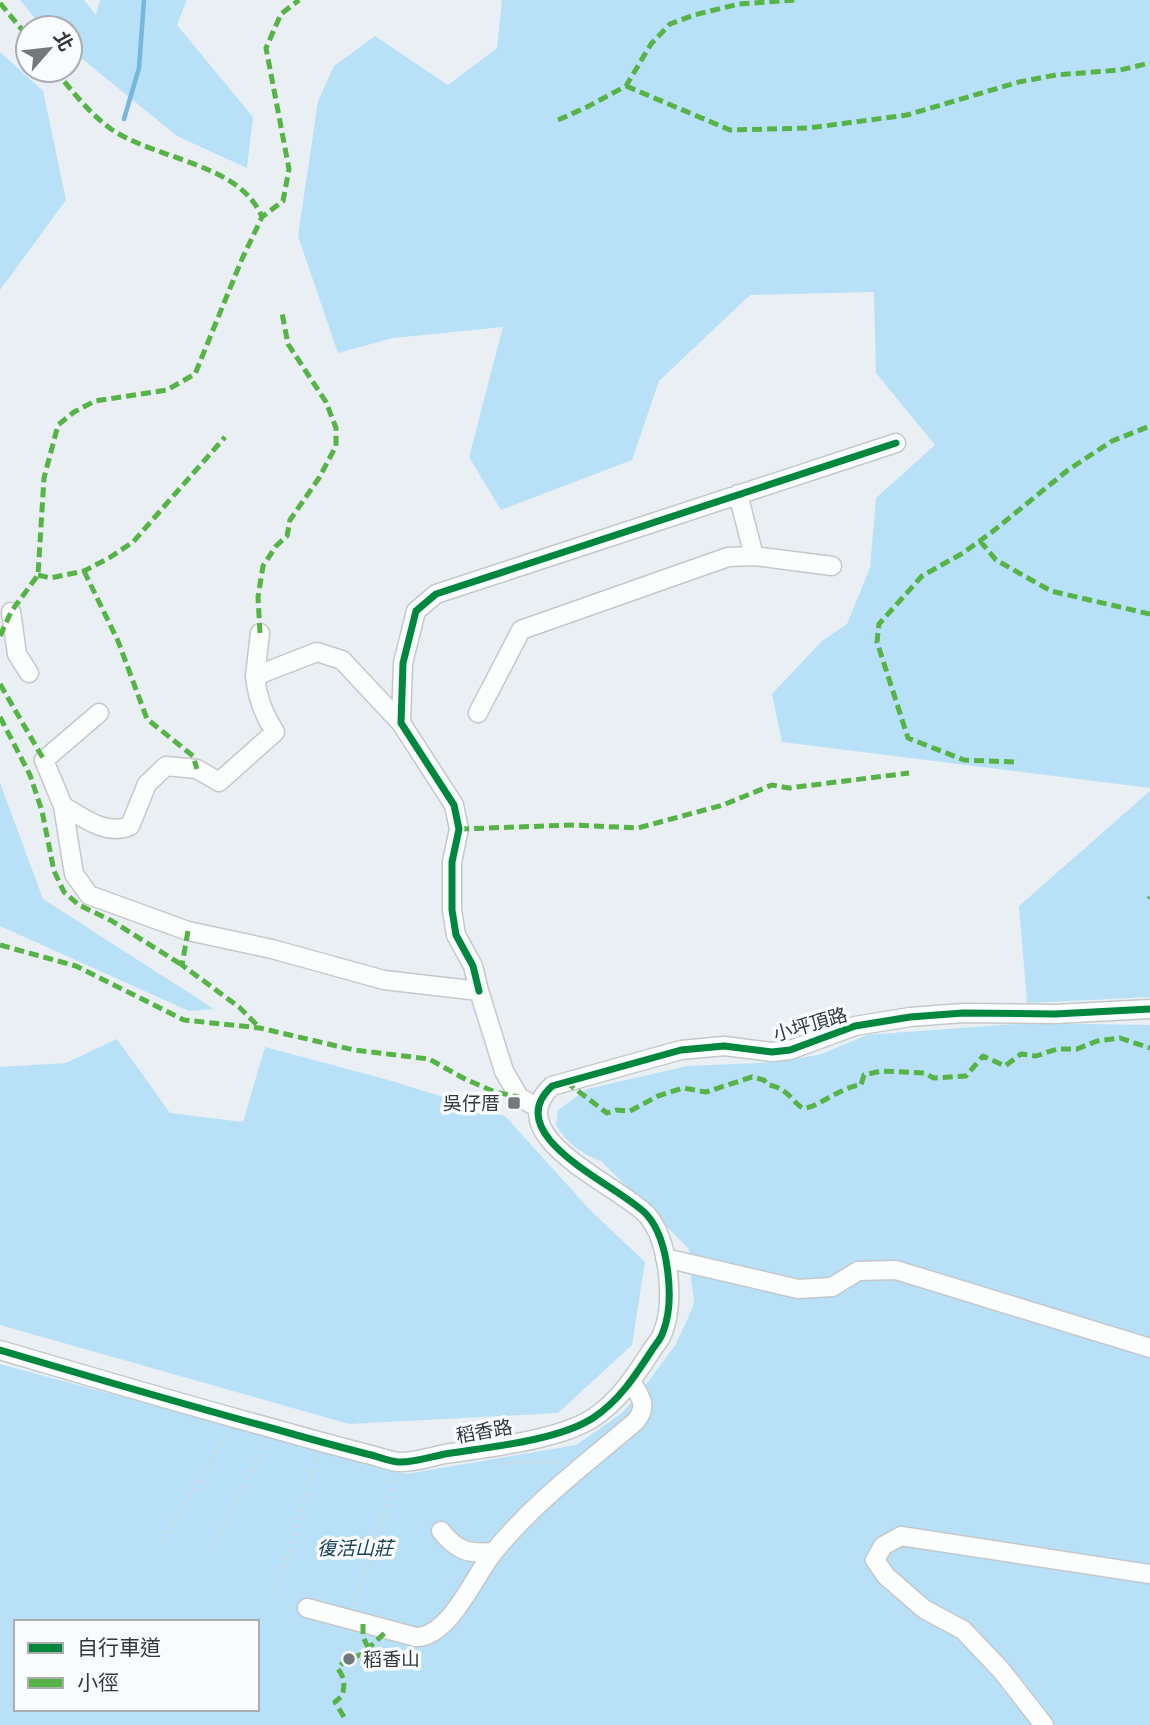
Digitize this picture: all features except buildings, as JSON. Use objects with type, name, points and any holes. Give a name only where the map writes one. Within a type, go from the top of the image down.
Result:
[{"type":"street","points":[[401,723],[403,663],[416,611],[436,594],[896,443]]},
{"type":"street","points":[[738,494],[754,556]]},
{"type":"street","points":[[478,713],[521,630],[728,557],[754,556],[832,566]]},
{"type":"street","points":[[11,612],[17,654],[29,673]]},
{"type":"street","points":[[63,806],[95,825],[118,831],[130,826],[147,784],[166,766],[197,769],[219,782],[275,732],[265,716],[257,692],[255,676],[260,633]]},
{"type":"street","points":[[255,676],[317,652],[342,660],[401,723],[454,805],[460,829],[452,862],[452,910],[456,935],[473,966],[478,991],[504,1071],[519,1097],[538,1108]]},
{"type":"street","points":[[99,713],[44,760],[63,806],[74,874],[89,895],[188,931],[272,949],[384,980],[478,991]]},
{"type":"street","name":"小坪頂路","points":[[538,1108],[542,1095],[552,1086],[681,1050],[724,1046],[772,1052],[790,1050],[855,1026],[923,1016],[1150,1009]]},
{"type":"street","name":"稻香路","points":[[0,1350],[235,1419],[399,1462],[567,1430],[590,1420],[605,1410],[631,1381],[663,1332],[668,1279],[665,1258],[658,1234],[648,1217],[633,1202],[559,1153],[542,1127],[538,1108]]},
{"type":"street","points":[[665,1258],[798,1289],[832,1287],[859,1271],[896,1270],[1150,1348]]},
{"type":"street","points":[[307,1608],[403,1634],[426,1637],[434,1633],[457,1608],[493,1552],[571,1474],[615,1439],[642,1413],[643,1404],[631,1381]]},
{"type":"street","points":[[441,1531],[452,1545],[473,1554],[493,1552]]},
{"type":"street","points":[[1044,1725],[1001,1670],[963,1630],[924,1609],[886,1576],[874,1560],[883,1546],[901,1536],[1150,1574]]},
{"type":"path","points":[[163,1541],[235,1419]]},
{"type":"path","points":[[212,1548],[274,1429]]},
{"type":"path","points":[[277,1593],[322,1443]]},
{"type":"path","points":[[493,1465],[540,1461],[564,1464],[571,1474]]},
{"type":"path","points":[[349,1620],[399,1462]]},
{"type":"green space","points":[[20,0],[84,0],[96,15],[100,0],[187,0],[177,25],[253,117],[247,168],[177,136],[84,60],[84,14],[32,14]]},
{"type":"green space","points":[[502,0],[1150,0],[1150,788],[782,742],[772,694],[822,641],[847,624],[870,568],[876,498],[935,445],[876,373],[874,292],[750,295],[659,381],[632,460],[501,510],[469,457],[503,327],[393,338],[338,353],[298,236],[318,101],[334,66],[375,36],[448,85],[497,48]]},
{"type":"green space","points":[[0,52],[14,65],[14,84],[35,84],[43,91],[66,200],[0,290]]},
{"type":"green space","points":[[0,783],[43,899],[214,1009],[189,1011],[0,926]]},
{"type":"green space","points":[[1150,791],[1150,997],[1027,1003],[1019,906]]},
{"type":"green space","name":"復活山莊","points":[[1027,1023],[1150,1025],[1150,1725],[0,1725],[0,1364],[406,1474],[576,1445],[622,1413],[676,1344],[693,1307],[693,1263],[688,1248],[601,1161],[581,1151],[565,1137],[556,1125],[558,1110],[587,1089],[687,1066],[779,1062],[822,1054],[867,1035]]},
{"type":"green space","points":[[117,1039],[170,1113],[243,1122],[265,1047],[385,1079],[505,1116],[590,1210],[645,1262],[632,1345],[558,1413],[349,1424],[0,1325],[0,1067],[66,1063]]},
{"type":"waterway","points":[[124,119],[139,68],[144,0]]},
{"type":"marked path","points":[[0,636],[11,612],[38,575],[44,478],[58,425],[74,412],[95,401],[167,390],[195,374],[262,217],[283,201],[289,169],[266,48],[281,14],[299,0]]},
{"type":"marked path","points":[[558,120],[626,86],[651,44],[670,24],[739,4],[795,0]]},
{"type":"marked path","points":[[0,3],[14,20]]},
{"type":"marked path","points":[[626,86],[730,130],[809,128],[907,115],[1019,82],[1056,75],[1120,70],[1150,63]]},
{"type":"marked path","points":[[66,84],[88,109],[111,129],[150,148],[195,164],[235,185],[251,199],[262,217]]},
{"type":"marked path","points":[[260,633],[258,597],[263,566],[276,546],[287,536],[290,520],[319,478],[336,446],[336,428],[326,402],[288,344],[282,313]]},
{"type":"marked path","points":[[1014,762],[964,760],[908,738],[877,642],[879,624],[922,576],[963,553],[1068,470],[1112,441],[1150,426]]},
{"type":"marked path","points":[[38,575],[50,578],[84,571],[133,542],[225,437]]},
{"type":"marked path","points":[[980,541],[996,560],[1051,591],[1150,614]]},
{"type":"marked path","points":[[84,571],[118,641],[147,719],[193,756],[197,769]]},
{"type":"marked path","points":[[0,684],[44,760]]},
{"type":"marked path","points":[[0,717],[30,775],[42,811],[54,871],[64,892],[79,905],[112,921],[182,965]]},
{"type":"marked path","points":[[459,829],[574,825],[638,828],[723,805],[772,785],[789,788],[909,773]]},
{"type":"marked path","points":[[188,931],[182,965],[239,1007],[260,1028]]},
{"type":"marked path","points":[[0,945],[76,966],[184,1020],[260,1028],[354,1050],[429,1059],[495,1092],[519,1097]]},
{"type":"marked path","points":[[566,1082],[607,1113],[616,1110],[630,1111],[658,1096],[683,1088],[706,1092],[752,1077],[781,1089],[804,1108],[861,1085],[864,1075],[881,1071],[924,1073],[934,1078],[966,1076],[983,1056],[1005,1066],[1021,1054],[1036,1056],[1057,1049],[1077,1049],[1097,1041],[1120,1038],[1150,1048]]},
{"type":"marked path","points":[[363,1624],[363,1637],[368,1647]]},
{"type":"marked path","points":[[344,1717],[335,1702],[342,1696],[344,1688],[338,1669],[344,1661],[362,1654],[388,1630]]},
{"type":"cycle path","points":[[479,991],[473,966],[456,935],[452,910],[452,862],[459,829],[454,805],[401,723],[403,663],[416,611],[436,594],[896,443]]},
{"type":"cycle path","points":[[0,1350],[394,1461],[415,1461],[542,1438],[593,1418],[619,1396],[662,1335],[669,1305],[665,1255],[647,1215],[569,1159],[551,1142],[540,1124],[539,1105],[552,1086],[681,1050],[724,1046],[772,1052],[790,1050],[855,1026],[910,1017],[963,1013],[1055,1014],[1150,1009]]},
{"type":"place","name":"吳仔厝","points":[[514,1103]]},
{"type":"place","name":"稻香山","points":[[349,1659]]}]
